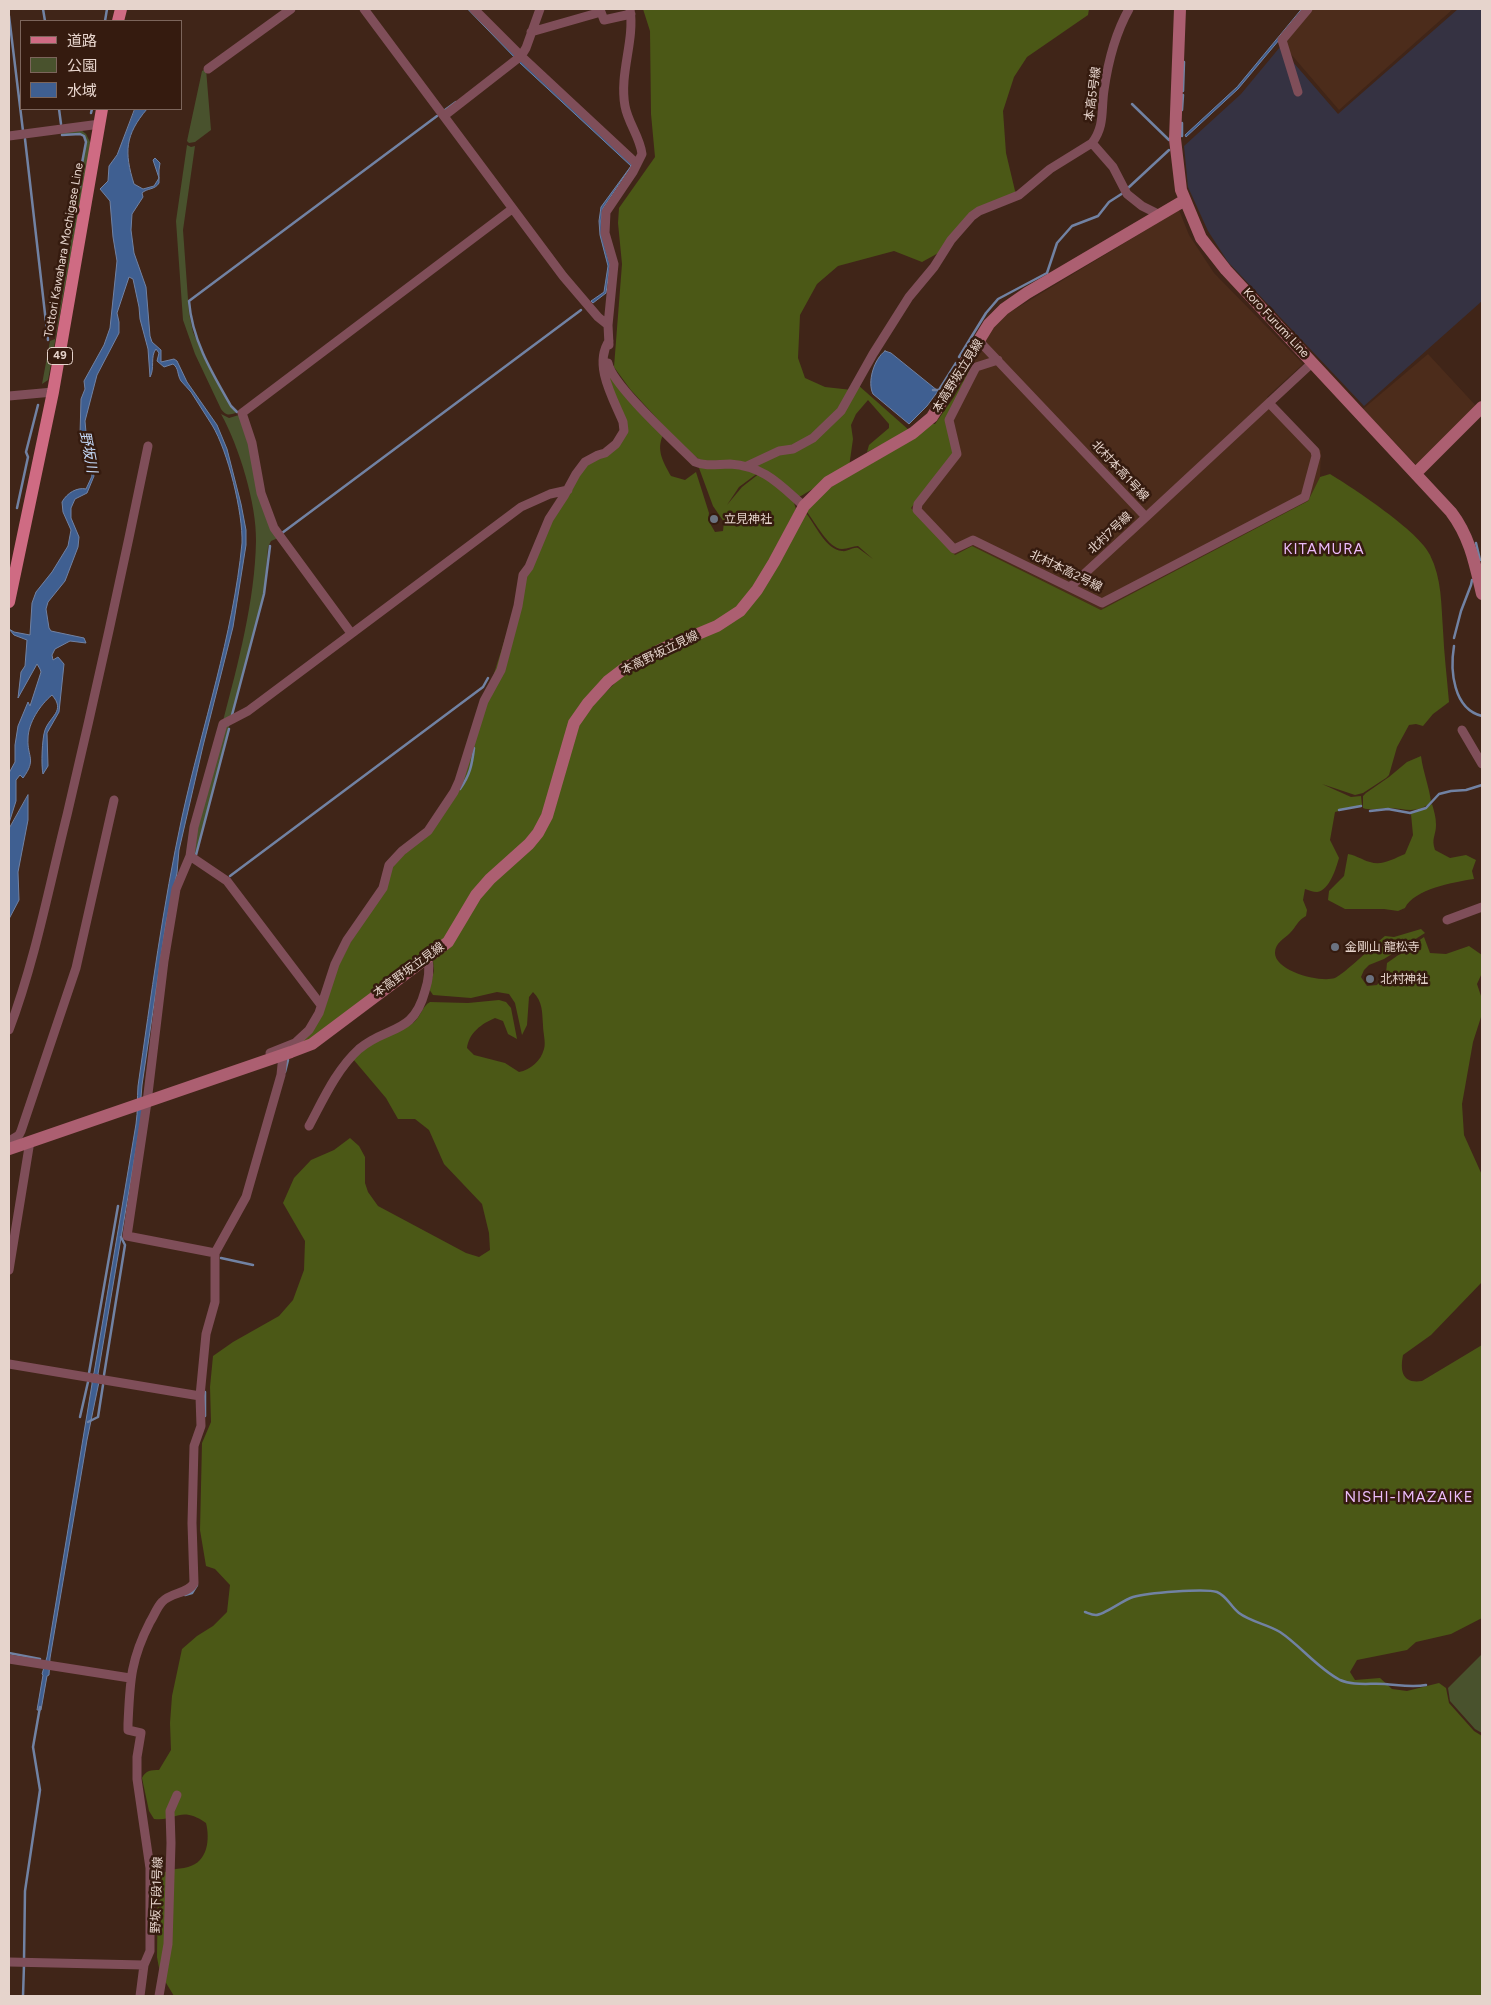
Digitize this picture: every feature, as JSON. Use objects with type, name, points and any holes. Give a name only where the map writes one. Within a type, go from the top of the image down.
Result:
[{"type":"main road","name":"Tottori Kawahara Mochigase Line","points":[[9,602],[53,392],[102,110]]},
{"type":"street","points":[[208,69],[292,9]]},
{"type":"street","points":[[364,9],[563,276],[598,317],[608,325]]},
{"type":"street","points":[[474,9],[521,56],[637,164]]},
{"type":"street","points":[[444,116],[521,56],[526,48],[540,9]]},
{"type":"street","name":"本高5号線","points":[[1092,142],[1101,126],[1104,91],[1114,40],[1129,9]]},
{"type":"street","name":"Koro Furumi Line","points":[[1180,9],[1175,139],[1177,165],[1181,190],[1202,238],[1226,270],[1416,473],[1461,526],[1469,542],[1482,594]]},
{"type":"street","points":[[1298,92],[1282,40],[1308,9]]},
{"type":"street","points":[[532,32],[601,12],[604,20],[631,12],[624,79],[625,107],[642,154],[606,212],[605,233],[614,264],[608,325],[608,362],[614,377],[695,462],[703,465],[728,464],[748,466],[769,475],[804,506]]},
{"type":"street","points":[[9,136],[100,124]]},
{"type":"street","points":[[748,466],[778,451],[793,449],[813,438],[841,412],[909,298],[934,267],[951,240],[978,211],[1019,196],[1050,169],[1092,142],[1113,168],[1127,194],[1137,204],[1160,215]]},
{"type":"street","name":"本高野坂立見線","points":[[9,1149],[312,1044],[448,942],[461,918],[481,890],[529,844],[538,832],[547,816],[574,724],[608,681],[624,668],[662,649],[717,626],[740,611],[757,590],[804,506],[828,482],[914,433],[932,417],[980,342],[989,324],[1004,309],[1027,293],[1185,200]]},
{"type":"street","points":[[351,633],[274,528],[261,493],[252,443],[242,413],[512,209]]},
{"type":"street","points":[[245,1068],[254,1060],[295,1043],[315,1022],[334,964],[347,940],[383,888],[389,865],[402,851],[428,831],[459,781],[484,702],[501,670],[524,575],[549,519],[585,462],[605,453],[616,444],[624,431],[623,422],[603,368],[604,349],[609,341]]},
{"type":"street","name":"北村本高1号線","points":[[980,342],[1146,517],[1313,362]]},
{"type":"street","name":"北村本高2号線","points":[[998,360],[976,367],[948,420],[957,454],[918,504],[917,510],[954,549],[973,540],[1102,603],[1305,497],[1316,456],[1315,451],[1269,402]]},
{"type":"street","points":[[9,396],[53,392]]},
{"type":"street","points":[[1416,473],[1482,407]]},
{"type":"street","points":[[9,1030],[34,949],[101,671],[148,446]]},
{"type":"street","points":[[215,1253],[127,1236],[176,888],[190,856],[193,834],[223,724],[248,711],[521,507],[550,494],[568,490]]},
{"type":"street","name":"北村7号線","points":[[1070,587],[1146,517]]},
{"type":"street","points":[[1462,730],[1482,764]]},
{"type":"street","points":[[9,1141],[19,1135],[21,1130],[76,968],[114,800]]},
{"type":"street","points":[[190,856],[227,880],[321,1005]]},
{"type":"street","points":[[1447,920],[1482,907]]},
{"type":"street","points":[[309,1126],[333,1082],[360,1048],[408,1023],[415,1015],[422,1002],[431,971],[428,958]]},
{"type":"street","points":[[140,1996],[144,1965],[150,1950],[150,1868],[137,1779],[137,1757],[141,1733],[128,1730],[130,1678],[138,1649],[160,1604],[174,1594],[189,1589],[194,1583],[192,1523],[194,1446],[201,1426],[200,1396],[206,1334],[215,1302],[215,1253],[246,1197],[281,1075],[283,1055]]},
{"type":"street","points":[[9,1270],[30,1142]]},
{"type":"street","points":[[9,1364],[200,1396]]},
{"type":"street","points":[[9,1659],[130,1678]]},
{"type":"street","name":"野坂下段1号線","points":[[159,1996],[168,1944],[170,1811],[177,1795]]},
{"type":"street","points":[[9,1962],[144,1965]]},
{"type":"shaded area","points":[[1312,9],[1453,9],[1339,110],[1290,53],[1285,42]]},
{"type":"shaded area","points":[[1458,9],[1482,9],[1482,301],[1364,406],[1228,262],[1208,231],[1188,187],[1184,146],[1241,94],[1280,47],[1338,114]]},
{"type":"shaded area","points":[[1179,210],[1189,235],[1214,273],[1303,364],[1267,397],[1321,451],[1320,477],[1308,501],[1101,610],[972,546],[955,555],[911,508],[952,457],[944,420],[991,330],[1007,314]]},
{"type":"shaded area","points":[[1428,354],[1477,407],[1417,466],[1363,409]]},
{"type":"green space","points":[[643,9],[1089,9],[1088,15],[1027,57],[1014,77],[1003,111],[1006,153],[1016,195],[983,208],[942,251],[922,262],[894,251],[838,266],[817,284],[800,315],[798,358],[805,378],[825,387],[852,390],[847,400],[812,437],[751,463],[709,462],[699,459],[684,448],[630,389],[614,367],[622,264],[618,223],[619,208],[655,157],[651,114],[650,31]]},
{"type":"green space","points":[[206,69],[211,130],[195,142],[189,143],[187,141],[202,71]]},
{"type":"green space","points":[[81,130],[86,134],[91,144],[48,380],[42,384],[50,341],[55,339],[80,186],[78,184],[79,173],[86,142],[84,136],[80,134],[62,135],[60,132]]},
{"type":"green space","points":[[187,145],[195,146],[183,230],[189,313],[193,332],[206,362],[236,413],[231,414],[226,414],[221,409],[195,354],[183,320],[176,221]]},
{"type":"green space","points":[[605,361],[663,435],[660,451],[671,476],[685,480],[696,472],[709,513],[708,520],[715,532],[723,531],[724,522],[713,506],[699,468],[729,467],[758,473],[739,487],[727,505],[742,487],[760,473],[793,500],[796,509],[757,583],[728,616],[651,650],[583,703],[540,822],[445,938],[317,1036],[258,1060],[305,1037],[330,981],[392,865],[426,835],[459,785],[525,575],[550,522],[582,469],[624,436]]},
{"type":"green space","points":[[974,364],[945,420],[953,450],[952,457],[911,508],[955,555],[972,546],[1101,610],[1308,501],[1320,477],[1330,474],[1385,511],[1424,545],[1437,573],[1449,702],[1433,714],[1423,726],[1409,725],[1397,747],[1389,775],[1363,793],[1355,795],[1322,784],[1351,797],[1361,796],[1362,805],[1335,812],[1330,840],[1339,858],[1334,873],[1329,883],[1322,890],[1315,892],[1305,889],[1303,900],[1307,910],[1306,916],[1278,944],[1275,953],[1282,965],[1290,970],[1309,977],[1328,979],[1339,976],[1385,936],[1394,937],[1421,929],[1425,933],[1384,959],[1369,965],[1361,977],[1367,986],[1377,985],[1386,973],[1387,963],[1424,937],[1430,953],[1446,954],[1469,946],[1482,955],[1482,973],[1477,984],[1482,999],[1482,1014],[1473,1042],[1462,1104],[1464,1135],[1482,1175],[1482,1282],[1431,1335],[1403,1355],[1402,1371],[1406,1378],[1410,1380],[1422,1381],[1482,1345],[1482,1618],[1451,1634],[1416,1642],[1407,1650],[1357,1660],[1350,1672],[1355,1680],[1380,1678],[1392,1689],[1407,1691],[1439,1683],[1446,1688],[1449,1703],[1474,1731],[1482,1736],[1482,1996],[174,1996],[160,1973],[157,1957],[158,1877],[165,1872],[188,1867],[200,1860],[206,1849],[207,1829],[206,1823],[190,1815],[154,1819],[149,1811],[142,1778],[149,1771],[159,1770],[171,1750],[172,1696],[182,1649],[197,1636],[213,1626],[227,1612],[230,1585],[215,1569],[206,1566],[200,1530],[202,1443],[211,1422],[210,1387],[213,1356],[233,1342],[279,1316],[293,1300],[304,1270],[305,1241],[283,1203],[294,1178],[311,1160],[334,1150],[350,1138],[359,1146],[365,1157],[365,1183],[368,1192],[378,1206],[466,1253],[479,1257],[490,1250],[489,1233],[482,1204],[444,1164],[429,1130],[415,1119],[398,1119],[386,1098],[353,1059],[374,1043],[413,1023],[430,1002],[468,1003],[499,1000],[506,1002],[511,1008],[517,1039],[508,1034],[503,1021],[495,1018],[485,1023],[473,1033],[467,1048],[474,1055],[505,1063],[519,1072],[531,1067],[538,1061],[543,1053],[545,1040],[541,1007],[539,1000],[533,992],[529,997],[527,1025],[522,1035],[515,1003],[509,994],[497,992],[471,998],[433,995],[429,989],[434,971],[433,960],[482,893],[529,851],[576,728],[595,703],[631,669],[737,620],[806,513],[821,536],[836,550],[846,551],[858,548],[873,559],[858,546],[837,548],[827,540],[806,511],[820,494],[931,424],[935,424]]},
{"type":"green space","points":[[858,385],[910,431],[867,452],[869,445],[889,428],[889,424],[868,400],[856,414],[851,425],[853,439],[849,467],[801,496],[798,496],[751,465],[814,439]]},
{"type":"green space","points":[[221,414],[229,418],[239,415],[278,538],[271,541],[268,547],[264,594],[231,718],[223,721],[240,655],[253,586],[256,527],[246,476],[228,427]]},
{"type":"green space","points":[[230,723],[195,857],[193,856],[194,838],[223,729]]},
{"type":"green space","points":[[1421,756],[1431,802],[1426,806],[1412,810],[1363,808],[1363,796],[1366,793],[1407,762]]},
{"type":"green space","points":[[1432,804],[1436,822],[1435,850],[1450,858],[1466,855],[1476,860],[1472,871],[1474,879],[1446,884],[1426,891],[1410,901],[1405,908],[1398,911],[1345,909],[1328,900],[1329,891],[1344,876],[1348,854],[1379,863],[1405,854],[1413,835],[1411,814]]},
{"type":"green space","points":[[1482,1654],[1482,1733],[1475,1729],[1450,1701],[1448,1688]]},
{"type":"water","points":[[468,9],[471,9],[632,165],[603,208],[601,221],[602,235],[610,265],[606,293],[593,303],[591,301],[604,292],[608,266],[600,235],[601,207],[631,166],[520,63]]},
{"type":"water","points":[[1302,9],[1305,9],[1238,89],[1186,137],[1185,135],[1237,87]]},
{"type":"water","points":[[135,110],[146,110],[134,127],[128,144],[128,153],[134,184],[143,189],[154,186],[159,178],[157,185],[142,193],[143,197],[132,214],[131,230],[134,253],[146,287],[150,336],[152,342],[161,350],[161,362],[174,359],[177,361],[187,382],[217,425],[227,449],[241,504],[246,530],[246,545],[233,627],[179,850],[177,873],[166,923],[142,1085],[141,1097],[143,1108],[98,1374],[100,1377],[87,1440],[50,1658],[49,1675],[47,1676],[41,1710],[37,1710],[136,1124],[138,1086],[169,884],[182,817],[232,612],[242,543],[237,499],[224,450],[212,425],[191,392],[181,381],[175,366],[173,364],[164,367],[157,361],[159,353],[156,349],[153,355],[150,377],[148,349],[140,319],[133,279],[129,277],[117,313],[119,333],[97,375],[85,421],[88,455],[94,476],[87,493],[75,499],[71,508],[71,518],[79,537],[78,547],[65,581],[48,602],[46,609],[51,631],[84,638],[86,643],[70,641],[55,649],[52,655],[53,660],[58,657],[64,664],[59,712],[47,733],[48,766],[43,774],[44,734],[47,725],[56,713],[58,705],[52,695],[39,709],[32,721],[28,739],[30,766],[23,778],[20,775],[16,780],[16,801],[9,823],[9,773],[15,762],[18,726],[28,702],[30,706],[41,672],[37,664],[18,698],[21,672],[25,666],[27,640],[14,635],[9,629],[14,632],[30,635],[32,603],[36,592],[52,572],[68,546],[71,530],[63,512],[62,502],[73,491],[86,489],[92,476],[80,435],[81,399],[85,389],[84,381],[104,345],[110,328],[117,261],[110,201],[100,189],[108,181],[109,166],[117,155]]},
{"type":"water","points":[[155,158],[160,163],[159,178],[153,160]]},
{"type":"water","points":[[885,351],[891,353],[938,391],[927,406],[909,424],[873,394],[871,389],[871,377],[875,365]]},
{"type":"water","points":[[28,795],[28,820],[18,872],[19,900],[9,919],[9,829]]},
{"type":"waterway","points":[[43,9],[45,20]]},
{"type":"waterway","points":[[105,20],[107,9]]},
{"type":"waterway","points":[[9,16],[20,106]]},
{"type":"waterway","points":[[1183,91],[1184,62]]},
{"type":"waterway","points":[[1182,110],[1183,95]]},
{"type":"waterway","points":[[445,110],[456,102]]},
{"type":"waterway","points":[[1132,104],[1169,140]]},
{"type":"waterway","points":[[20,110],[23,131]]},
{"type":"waterway","points":[[59,110],[61,124]]},
{"type":"waterway","points":[[237,412],[231,406],[204,356],[194,329],[189,301],[437,116]]},
{"type":"waterway","points":[[1182,123],[1182,136]]},
{"type":"waterway","points":[[62,135],[80,134],[84,136],[86,142],[78,184],[80,186]]},
{"type":"waterway","points":[[25,139],[48,340]]},
{"type":"waterway","points":[[1128,188],[1169,150]]},
{"type":"waterway","points":[[959,357],[986,313],[998,299],[1047,273],[1057,243],[1072,226],[1098,216],[1109,202],[1123,193]]},
{"type":"waterway","points":[[282,533],[581,310]]},
{"type":"waterway","points":[[933,390],[939,390],[956,363]]},
{"type":"waterway","points":[[17,508],[28,457],[26,452],[38,405]]},
{"type":"waterway","points":[[1476,543],[1480,560]]},
{"type":"waterway","points":[[232,715],[264,594],[270,546]]},
{"type":"waterway","points":[[1454,638],[1472,580]]},
{"type":"waterway","points":[[1454,646],[1453,677],[1459,697],[1472,712],[1482,716]]},
{"type":"waterway","points":[[230,876],[483,687],[488,678]]},
{"type":"waterway","points":[[196,855],[229,729]]},
{"type":"waterway","points":[[460,789],[470,770],[474,748]]},
{"type":"waterway","points":[[1370,811],[1388,809],[1410,813],[1426,808],[1439,794],[1466,790],[1482,785]]},
{"type":"waterway","points":[[1339,810],[1361,806]]},
{"type":"waterway","points":[[285,1072],[288,1060]]},
{"type":"waterway","points":[[89,1373],[118,1206]]},
{"type":"waterway","points":[[104,1375],[125,1245],[121,1237]]},
{"type":"waterway","points":[[221,1258],[253,1265]]},
{"type":"waterway","points":[[80,1417],[88,1382]]},
{"type":"waterway","points":[[88,1422],[98,1417],[103,1385]]},
{"type":"waterway","points":[[205,1392],[205,1416]]},
{"type":"waterway","points":[[185,1595],[192,1593],[197,1585]]},
{"type":"waterway","points":[[1085,1612],[1096,1615],[1140,1595],[1189,1591],[1217,1592],[1239,1613],[1280,1632],[1340,1680],[1356,1684],[1426,1685]]},
{"type":"waterway","points":[[9,1653],[40,1659]]},
{"type":"waterway","points":[[24,1960],[25,1891],[40,1790],[33,1747],[40,1707]]},
{"type":"waterway","points":[[23,1996],[24,1965]]},
{"type":"place","name":"立見神社","points":[[714,519]]},
{"type":"place","name":"金剛山 龍松寺","points":[[1335,947]]},
{"type":"place","name":"北村神社","points":[[1370,979]]},
{"type":"district","name":"KITAMURA","points":[[1324,550]]},
{"type":"district","name":"NISHI-IMAZAIKE","points":[[1409,1498]]},
{"type":"water label","name":"野坂川","points":[[88,452]]}]
